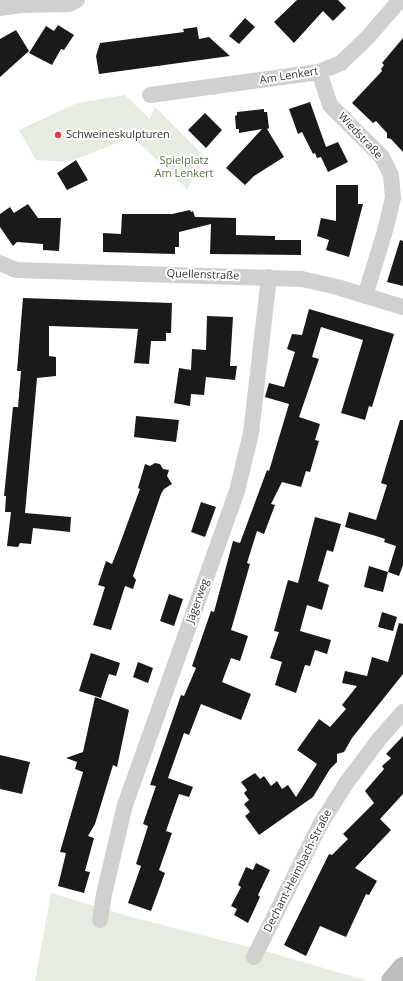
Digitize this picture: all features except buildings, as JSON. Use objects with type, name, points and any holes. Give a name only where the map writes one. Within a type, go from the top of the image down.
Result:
[{"type":"main road","points":[[392,981],[403,968]]},
{"type":"street","points":[[0,8],[22,5],[69,4],[77,0]]},
{"type":"street","name":"Am Lenkert","points":[[150,95],[319,72],[341,63],[367,38],[400,0]]},
{"type":"street","name":"Wiedstraße","points":[[319,72],[330,105],[382,157],[392,175],[393,198],[385,231],[365,296]]},
{"type":"street","name":"Quellenstraße","points":[[0,266],[16,270],[302,279],[403,307]]},
{"type":"street","name":"Jägerweg","points":[[100,920],[104,894],[124,805],[237,491],[252,434],[268,277]]},
{"type":"street","name":"Dechant-Heimbach-Straße","points":[[254,956],[321,823],[347,782],[380,738],[403,712]]},
{"type":"green space","name":"Spielplatz Am Lenkert","points":[[125,95],[150,119],[155,107],[206,158],[187,189],[133,137],[68,162],[36,160],[19,130],[77,103]]},
{"type":"green space","points":[[51,893],[131,917],[272,953],[368,981],[35,981]]},
{"type":"place","name":"Schweineskulpturen","points":[[58,135]]}]
